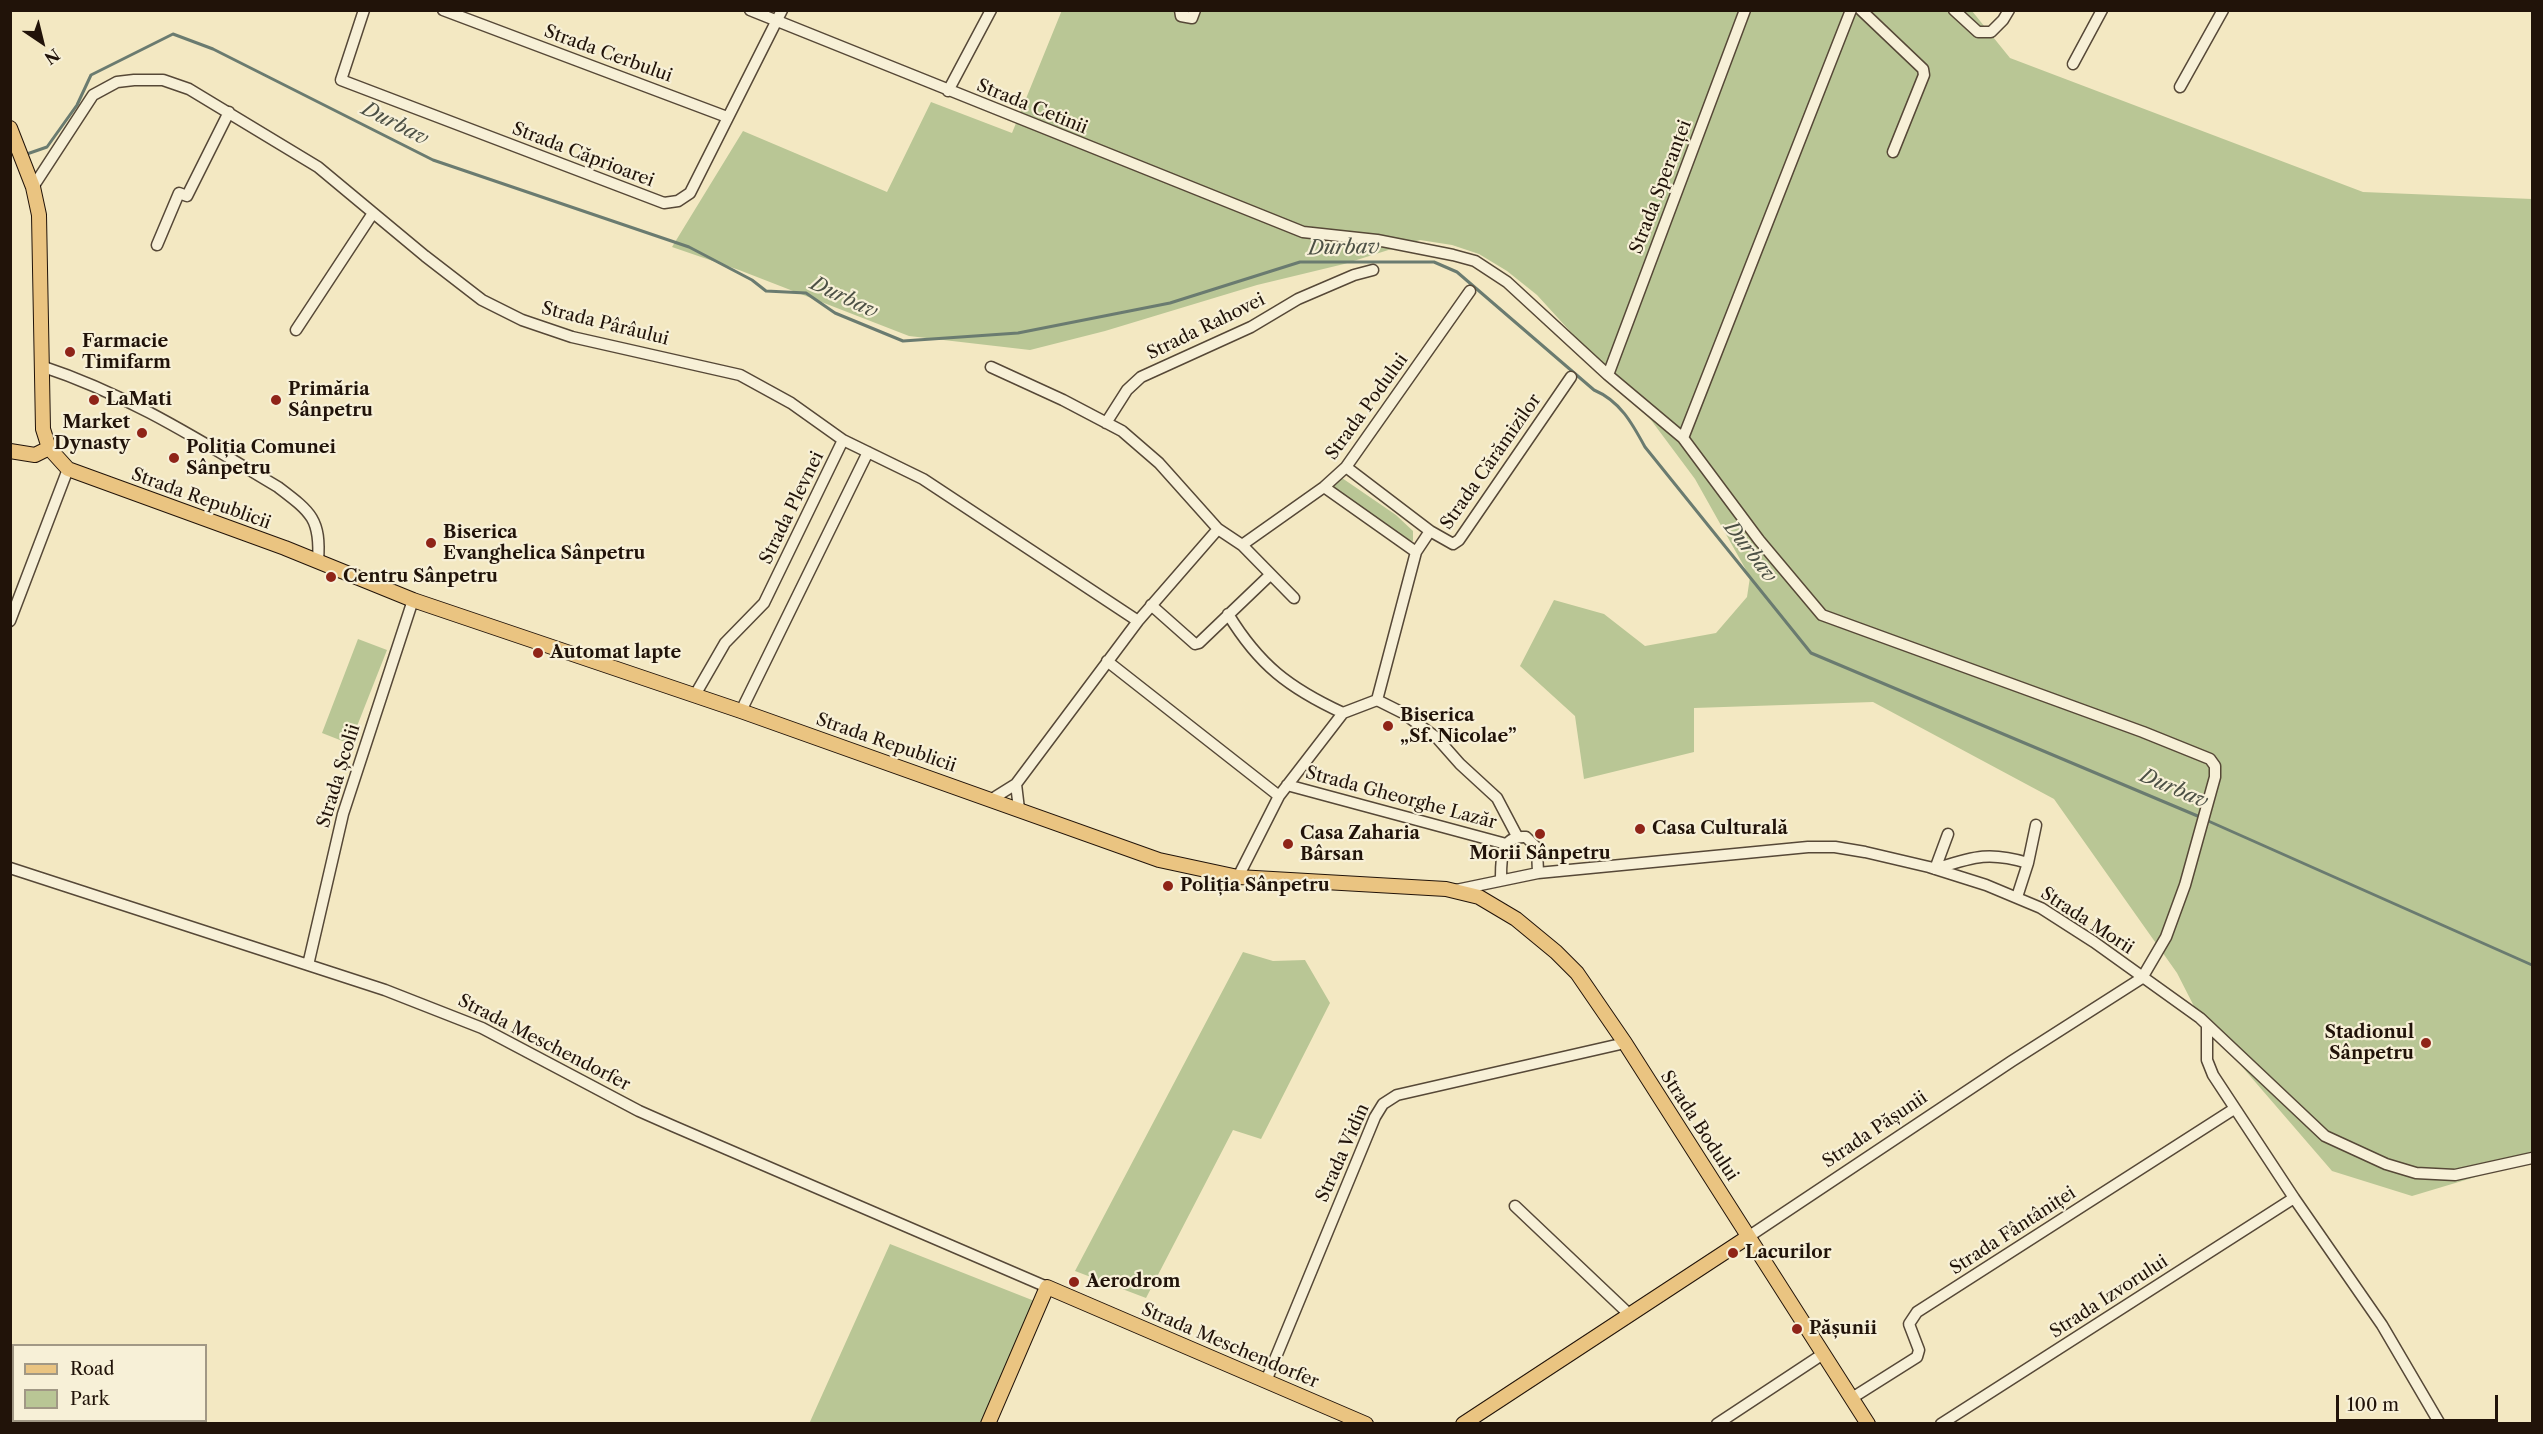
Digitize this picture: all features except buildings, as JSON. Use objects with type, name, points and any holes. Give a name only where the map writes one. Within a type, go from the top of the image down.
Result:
[{"type":"main road","points":[[10,451],[35,455],[49,448],[43,429],[39,215],[30,180],[13,134]]},
{"type":"main road","name":"Strada Republicii","points":[[49,448],[68,469],[318,561],[413,600],[741,711],[1160,860],[1238,877],[1456,890]]},
{"type":"main road","name":"Strada Bodului","points":[[1456,890],[1479,897],[1516,919],[1556,952],[1577,974],[1624,1043],[1868,1424]]},
{"type":"main road","name":"Strada Pășunii","points":[[1463,1424],[1748,1237]]},
{"type":"main road","points":[[988,1424],[1047,1287]]},
{"type":"main road","name":"Strada Meschendorfer","points":[[1047,1287],[1366,1424]]},
{"type":"street","name":"Strada Căprioarei","points":[[364,10],[341,80],[664,203],[678,201],[690,193],[779,15]]},
{"type":"street","name":"Strada Cerbului","points":[[443,10],[727,117]]},
{"type":"street","name":"Strada Cetinii","points":[[750,10],[779,15],[948,91],[1302,232],[1377,240],[1475,261],[1515,289],[1608,375],[1683,438],[1766,549],[1822,615],[2210,759],[2215,766],[2215,777],[2185,885],[2166,937],[2142,978]]},
{"type":"street","points":[[948,91],[991,10]]},
{"type":"street","points":[[1180,10],[1180,15],[1192,18],[1195,10]]},
{"type":"street","name":"Strada Speranței","points":[[1608,375],[1745,10]]},
{"type":"street","points":[[1683,438],[1851,10]]},
{"type":"street","points":[[1861,10],[1923,69],[1924,75],[1893,152]]},
{"type":"street","points":[[1954,10],[1978,32],[1991,32],[2009,10]]},
{"type":"street","points":[[2073,64],[2102,10]]},
{"type":"street","points":[[2180,87],[2223,10]]},
{"type":"street","name":"Strada Pârâului","points":[[30,180],[93,95],[117,82],[163,80],[189,89],[318,167],[482,300],[508,313],[572,337],[740,375],[790,403],[843,440]]},
{"type":"street","points":[[157,245],[180,193],[187,196],[229,112]]},
{"type":"street","points":[[296,330],[373,213]]},
{"type":"street","name":"Strada Rahovei","points":[[1106,423],[1127,390],[1141,377],[1251,327],[1298,299],[1354,275],[1373,270]]},
{"type":"street","name":"Strada Podului","points":[[1242,545],[1323,487],[1346,467],[1470,291]]},
{"type":"street","name":"Strada Republicii","points":[[41,366],[85,381],[134,403],[278,487],[304,509],[319,531],[318,561]]},
{"type":"street","points":[[991,367],[1063,400],[1122,431],[1159,463],[1218,529],[1242,545],[1294,598]]},
{"type":"street","name":"Strada Cărămizilor","points":[[1430,531],[1450,544],[1459,540],[1571,377]]},
{"type":"street","name":"Strada Plevnei","points":[[695,695],[725,643],[753,617],[764,603],[843,440],[923,479],[1138,621]]},
{"type":"street","points":[[741,711],[868,452]]},
{"type":"street","points":[[1346,467],[1430,531],[1416,552],[1377,700]]},
{"type":"street","points":[[10,621],[68,469]]},
{"type":"street","points":[[1323,487],[1416,552]]},
{"type":"street","points":[[992,799],[1016,784],[1138,621],[1218,529]]},
{"type":"street","points":[[1151,605],[1195,644],[1199,643],[1270,575]]},
{"type":"street","name":"Strada Școlii","points":[[308,965],[343,814],[413,600]]},
{"type":"street","points":[[1228,614],[1252,651],[1270,668],[1301,692],[1343,712]]},
{"type":"street","points":[[1107,661],[1279,796]]},
{"type":"street","points":[[1238,877],[1279,796],[1343,712],[1377,700],[1403,713],[1437,738],[1460,764],[1497,798],[1517,836]]},
{"type":"street","points":[[1016,784],[1018,809]]},
{"type":"street","name":"Strada Gheorghe Lazăr","points":[[1287,785],[1506,844]]},
{"type":"street","points":[[2017,897],[2028,863],[2036,825]]},
{"type":"street","points":[[1935,869],[1948,834]]},
{"type":"street","points":[[1501,879],[1501,853],[1506,844],[1517,836],[1526,837],[1537,848],[1538,873]]},
{"type":"street","name":"Strada Morii","points":[[1456,890],[1538,873],[1817,847],[1865,852],[1935,869],[2017,897],[2064,921],[2208,1025],[2325,1136],[2386,1164],[2416,1173],[2455,1175],[2532,1158]]},
{"type":"street","points":[[1935,869],[1986,855],[2028,863]]},
{"type":"street","name":"Strada Meschendorfer","points":[[10,867],[386,990],[464,1021],[639,1111],[1047,1287]]},
{"type":"street","points":[[1479,897],[1489,882]]},
{"type":"street","name":"Strada Pășunii","points":[[1748,1237],[2012,1061],[2142,978]]},
{"type":"street","points":[[2208,1025],[2207,1060],[2213,1075],[2382,1325],[2440,1424]]},
{"type":"street","name":"Strada Vidin","points":[[1266,1381],[1375,1117],[1383,1104],[1397,1095],[1624,1043]]},
{"type":"street","name":"Strada Fântâniței","points":[[1852,1398],[1917,1358],[1919,1350],[1909,1324],[1917,1312],[2234,1109]]},
{"type":"street","name":"Strada Izvorului","points":[[1941,1424],[2294,1198]]},
{"type":"street","points":[[1515,1206],[1630,1315]]},
{"type":"street","points":[[1717,1424],[1823,1354]]},
{"type":"green space","points":[[1062,10],[1972,11],[2010,58],[2363,192],[2532,199],[2532,1160],[2412,1196],[2332,1171],[2200,1018],[2177,973],[2054,799],[1873,702],[1694,708],[1694,752],[1584,779],[1575,716],[1520,666],[1554,600],[1604,614],[1645,646],[1716,633],[1747,597],[1750,577],[1695,479],[1651,420],[1537,295],[1507,271],[1479,254],[1452,245],[1420,240],[1344,264],[1257,285],[1105,331],[1030,350],[909,336],[739,270],[672,247],[743,131],[887,192],[931,102],[1012,133]]},
{"type":"green space","points":[[1342,478],[1396,515],[1413,531],[1413,541],[1404,540],[1330,487],[1334,480]]},
{"type":"green space","points":[[358,639],[387,650],[350,744],[322,733]]},
{"type":"green space","points":[[1243,952],[1273,961],[1305,960],[1330,1003],[1261,1139],[1233,1130],[1146,1298],[1075,1271]]},
{"type":"green space","points":[[890,1244],[1037,1302],[982,1423],[809,1424]]},
{"type":"waterway","name":"Durbav","points":[[24,155],[47,147],[77,105],[91,75],[173,34],[213,49],[433,160],[689,247],[752,280],[766,291],[806,293],[835,313],[903,341],[1018,333],[1170,303],[1300,262],[1434,262],[1457,272],[1594,390],[1618,407],[1630,421],[1645,447],[1811,653],[2200,817]]},
{"type":"waterway","name":"Durbav","points":[[2206,820],[2532,965]]},
{"type":"place","name":"Farmacie Timifarm","points":[[70,352]]},
{"type":"place","name":"LaMati","points":[[94,400]]},
{"type":"place","name":"Primăria Sânpetru","points":[[276,400]]},
{"type":"place","name":"Market Dynasty","points":[[142,433]]},
{"type":"place","name":"Poliția Comunei Sânpetru","points":[[174,458]]},
{"type":"place","name":"Biserica Evanghelica Sânpetru","points":[[431,543]]},
{"type":"place","name":"Centru Sânpetru","points":[[331,577]]},
{"type":"place","name":"Automat lapte","points":[[538,653]]},
{"type":"place","name":"Biserica „Sf. Nicolae”","points":[[1388,726]]},
{"type":"place","name":"Casa Culturală","points":[[1640,829]]},
{"type":"place","name":"Morii Sânpetru","points":[[1540,834]]},
{"type":"place","name":"Casa Zaharia Bârsan","points":[[1288,844]]},
{"type":"place","name":"Poliția Sânpetru","points":[[1168,886]]},
{"type":"place","name":"Stadionul Sânpetru","points":[[2426,1043]]},
{"type":"place","name":"Lacurilor","points":[[1733,1253]]},
{"type":"place","name":"Aerodrom","points":[[1074,1282]]},
{"type":"place","name":"Pășunii","points":[[1797,1329]]}]
